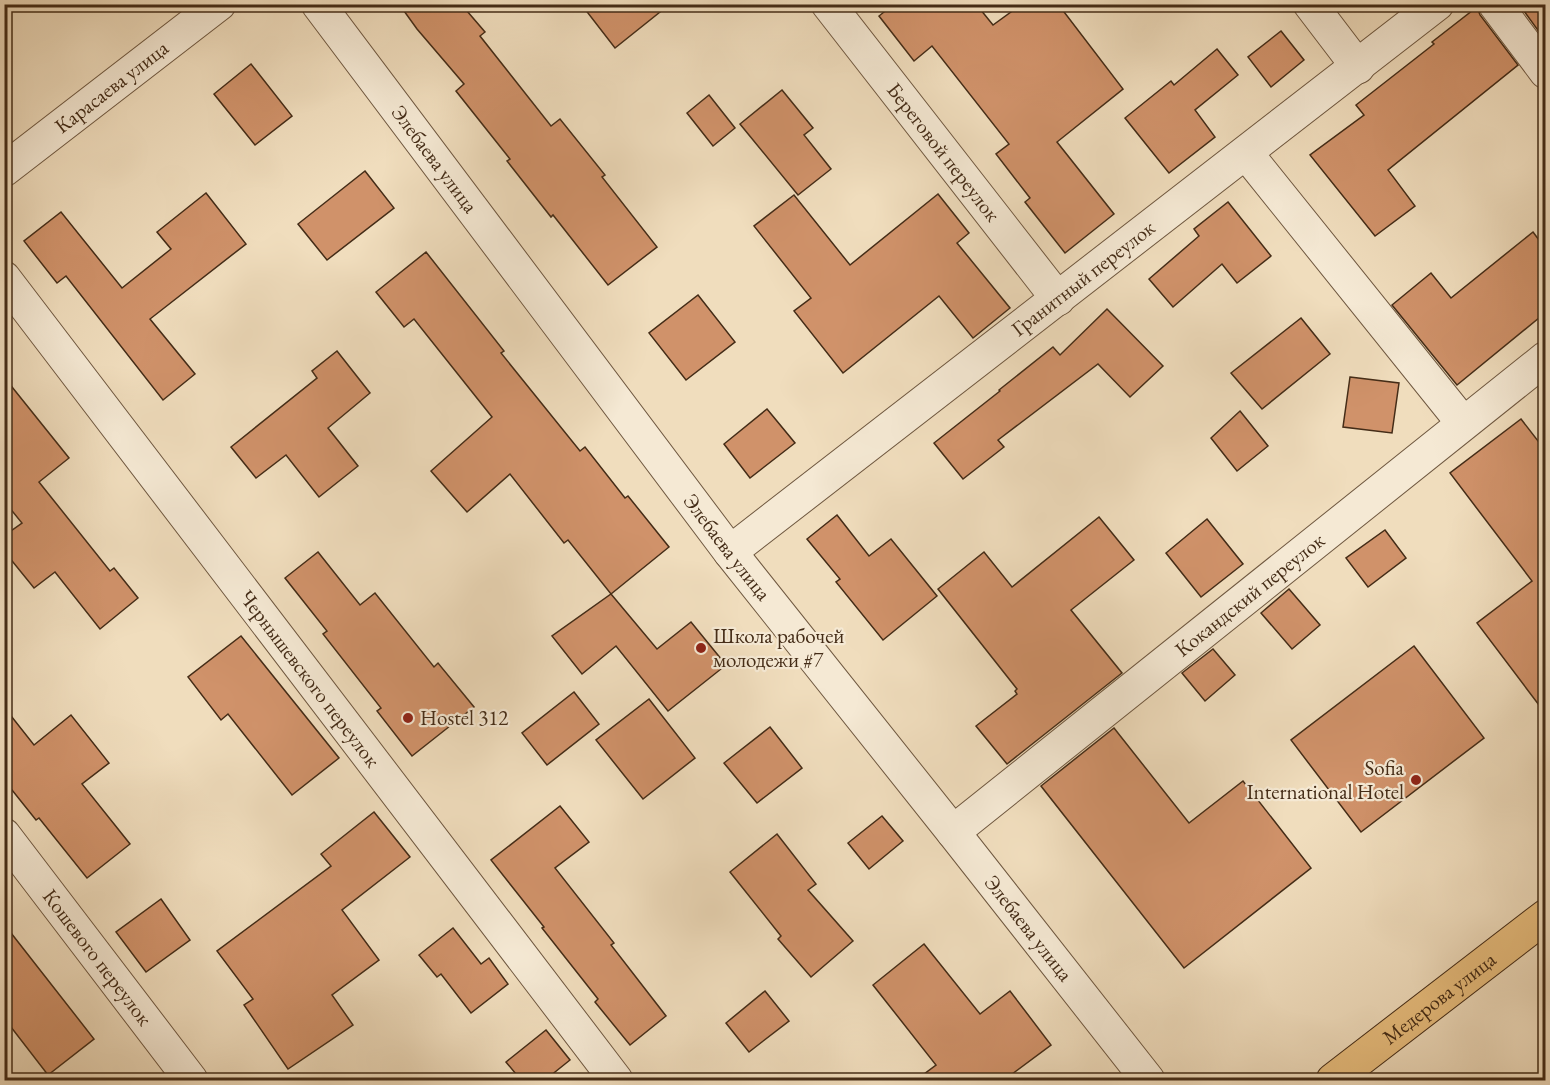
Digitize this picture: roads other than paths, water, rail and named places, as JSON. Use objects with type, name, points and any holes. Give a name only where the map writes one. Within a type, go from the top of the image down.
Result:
[{"type":"main road","name":"Медерова улица","points":[[1333,1080],[1545,916]]},
{"type":"street","name":"Карасаева улица","points":[[4,170],[219,4]]},
{"type":"street","name":"Элебаева улица","points":[[318,4],[730,552],[1148,1080]]},
{"type":"street","name":"Береговой переулок","points":[[828,4],[1058,299]]},
{"type":"street","points":[[1310,4],[1358,67]]},
{"type":"street","name":"Гранитный переулок","points":[[730,552],[1437,4]]},
{"type":"street","points":[[1495,4],[1545,72]]},
{"type":"street","points":[[1246,153],[1463,423]]},
{"type":"street","name":"Чернышевского переулок","points":[[4,278],[616,1080]]},
{"type":"street","name":"Кокандский переулок","points":[[952,832],[1545,358]]},
{"type":"street","name":"Кошевого переулок","points":[[4,835],[191,1080]]},
{"type":"place","name":"Школа рабочей молодежи #7","points":[[701,648]]},
{"type":"place","name":"Hostel 312","points":[[408,718]]},
{"type":"place","name":"Sofia International Hotel","points":[[1416,780]]}]
